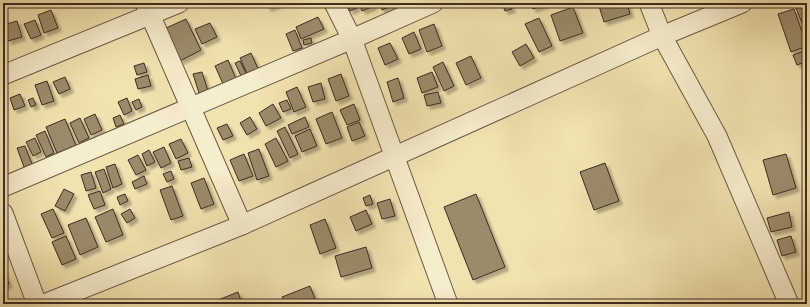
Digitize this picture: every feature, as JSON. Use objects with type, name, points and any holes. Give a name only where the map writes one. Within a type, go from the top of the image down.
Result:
[{"type":"street","points":[[3,75],[148,9],[179,3]]},
{"type":"street","points":[[334,3],[352,39],[448,304]]},
{"type":"street","points":[[3,187],[352,39],[433,3]]},
{"type":"street","points":[[649,3],[662,36],[717,136],[789,304]]},
{"type":"street","points":[[44,304],[242,225],[662,36],[742,3]]},
{"type":"street","points":[[148,9],[242,225]]},
{"type":"street","points":[[3,213],[37,304]]},
{"type":"building","points":[[266,3],[278,3],[278,4],[268,8]]},
{"type":"building","points":[[347,3],[355,3],[357,8],[350,11]]},
{"type":"building","points":[[359,3],[373,3],[374,6],[362,11]]},
{"type":"building","points":[[379,3],[399,3],[382,10]]},
{"type":"building","points":[[502,3],[510,3],[512,9],[505,11]]},
{"type":"building","points":[[531,3],[546,3],[546,4],[533,9]]},
{"type":"building","points":[[598,3],[627,3],[630,14],[604,22]]},
{"type":"building","points":[[807,4],[807,36],[796,8]]},
{"type":"building","points":[[573,7],[583,33],[560,41],[551,15]]},
{"type":"building","points":[[794,9],[807,46],[791,52],[778,14]]},
{"type":"building","points":[[51,10],[58,28],[44,33],[38,15]]},
{"type":"building","points":[[318,17],[324,29],[301,39],[296,27]]},
{"type":"building","points":[[539,18],[552,46],[539,52],[525,24]]},
{"type":"building","points":[[186,19],[201,50],[180,61],[164,29]]},
{"type":"building","points":[[35,20],[41,35],[31,39],[24,24]]},
{"type":"building","points":[[17,21],[22,37],[8,41],[3,25]]},
{"type":"building","points":[[210,23],[217,37],[202,44],[195,29]]},
{"type":"building","points":[[434,24],[442,46],[427,52],[419,30]]},
{"type":"building","points":[[295,30],[302,48],[293,51],[286,34]]},
{"type":"building","points":[[414,32],[421,49],[409,54],[402,38]]},
{"type":"building","points":[[311,38],[312,43],[304,45],[303,40]]},
{"type":"building","points":[[390,43],[398,59],[385,65],[378,48]]},
{"type":"building","points":[[526,44],[534,58],[520,66],[512,52]]},
{"type":"building","points":[[807,50],[807,61],[797,65],[793,55]]},
{"type":"building","points":[[251,53],[260,73],[249,78],[240,58]]},
{"type":"building","points":[[471,56],[481,78],[466,85],[456,63]]},
{"type":"building","points":[[228,60],[237,81],[224,86],[215,66]]},
{"type":"building","points":[[240,61],[246,73],[241,76],[235,63]]},
{"type":"building","points":[[443,62],[454,86],[444,91],[433,67]]},
{"type":"building","points":[[144,63],[147,72],[137,75],[134,66]]},
{"type":"building","points":[[202,72],[208,91],[199,93],[193,74]]},
{"type":"building","points":[[432,72],[438,87],[422,93],[417,78]]},
{"type":"building","points":[[341,74],[349,96],[336,101],[328,79]]},
{"type":"building","points":[[148,75],[151,86],[138,89],[135,79]]},
{"type":"building","points":[[65,77],[70,89],[59,94],[53,82]]},
{"type":"building","points":[[398,78],[404,98],[393,102],[387,82]]},
{"type":"building","points":[[47,81],[54,101],[42,105],[35,85]]},
{"type":"building","points":[[321,83],[325,99],[313,102],[308,87]]},
{"type":"building","points":[[297,87],[306,107],[294,112],[286,92]]},
{"type":"building","points":[[438,92],[441,103],[427,106],[424,95]]},
{"type":"building","points":[[20,94],[25,106],[14,110],[10,98]]},
{"type":"building","points":[[33,98],[36,105],[31,107],[28,100]]},
{"type":"building","points":[[127,98],[132,111],[124,115],[118,102]]},
{"type":"building","points":[[139,99],[142,107],[136,110],[132,102]]},
{"type":"building","points":[[287,100],[291,109],[283,112],[279,103]]},
{"type":"building","points":[[273,104],[281,118],[266,126],[259,113]]},
{"type":"building","points":[[354,104],[360,120],[347,125],[340,110]]},
{"type":"building","points":[[332,112],[342,138],[326,144],[316,119]]},
{"type":"building","points":[[95,114],[102,130],[91,135],[84,119]]},
{"type":"building","points":[[120,115],[124,124],[116,127],[113,118]]},
{"type":"building","points":[[250,117],[257,129],[247,135],[240,123]]},
{"type":"building","points":[[305,117],[309,127],[292,134],[288,125]]},
{"type":"building","points":[[80,118],[89,138],[79,143],[70,123]]},
{"type":"building","points":[[65,119],[76,145],[57,153],[46,127]]},
{"type":"building","points":[[359,122],[365,136],[352,141],[347,127]]},
{"type":"building","points":[[227,124],[233,136],[223,140],[217,128]]},
{"type":"building","points":[[285,127],[298,154],[290,158],[277,131]]},
{"type":"building","points":[[310,129],[317,146],[302,152],[295,136]]},
{"type":"building","points":[[45,131],[54,153],[46,157],[36,135]]},
{"type":"building","points":[[35,138],[41,152],[33,156],[26,142]]},
{"type":"building","points":[[276,138],[288,161],[276,167],[265,144]]},
{"type":"building","points":[[181,139],[188,153],[176,159],[169,144]]},
{"type":"building","points":[[25,146],[32,164],[24,167],[17,148]]},
{"type":"building","points":[[164,147],[171,163],[161,168],[153,152]]},
{"type":"building","points":[[259,149],[269,176],[257,180],[248,153]]},
{"type":"building","points":[[149,150],[155,162],[147,166],[142,154]]},
{"type":"building","points":[[244,154],[253,176],[239,181],[230,160]]},
{"type":"building","points":[[786,154],[796,188],[773,195],[763,160]]},
{"type":"building","points":[[138,155],[146,170],[136,175],[128,160]]},
{"type":"building","points":[[189,158],[192,167],[181,170],[178,161]]},
{"type":"building","points":[[605,163],[619,201],[594,210],[580,172]]},
{"type":"building","points":[[115,164],[122,184],[113,188],[106,167]]},
{"type":"building","points":[[104,169],[111,189],[103,193],[95,172]]},
{"type":"building","points":[[171,171],[174,179],[167,182],[163,174]]},
{"type":"building","points":[[91,172],[96,188],[86,191],[81,175]]},
{"type":"building","points":[[144,176],[147,184],[135,189],[132,182]]},
{"type":"building","points":[[204,178],[214,204],[201,209],[191,183]]},
{"type":"building","points":[[172,186],[183,216],[171,220],[160,190]]},
{"type":"building","points":[[64,189],[74,194],[65,211],[55,206]]},
{"type":"building","points":[[100,191],[105,205],[94,209],[88,195]]},
{"type":"building","points":[[125,194],[128,201],[120,205],[117,197]]},
{"type":"building","points":[[476,194],[505,267],[473,280],[444,207]]},
{"type":"building","points":[[370,195],[373,204],[366,206],[363,198]]},
{"type":"building","points":[[390,199],[395,216],[382,219],[377,203]]},
{"type":"building","points":[[53,209],[64,233],[52,238],[41,214]]},
{"type":"building","points":[[113,209],[123,235],[106,242],[95,217]]},
{"type":"building","points":[[130,209],[135,218],[127,223],[121,214]]},
{"type":"building","points":[[366,210],[372,224],[356,231],[350,217]]},
{"type":"building","points":[[789,212],[792,227],[771,232],[767,218]]},
{"type":"building","points":[[86,218],[98,247],[80,255],[68,225]]},
{"type":"building","points":[[325,219],[336,248],[320,254],[310,225]]},
{"type":"building","points":[[66,236],[76,259],[62,265],[52,242]]},
{"type":"building","points":[[791,236],[796,252],[782,256],[777,240]]},
{"type":"building","points":[[366,247],[372,268],[341,277],[335,256]]},
{"type":"building","points":[[3,270],[9,284],[3,287]]},
{"type":"building","points":[[310,286],[317,304],[285,304],[282,297]]},
{"type":"building","points":[[238,292],[242,304],[219,304],[218,300]]}]
